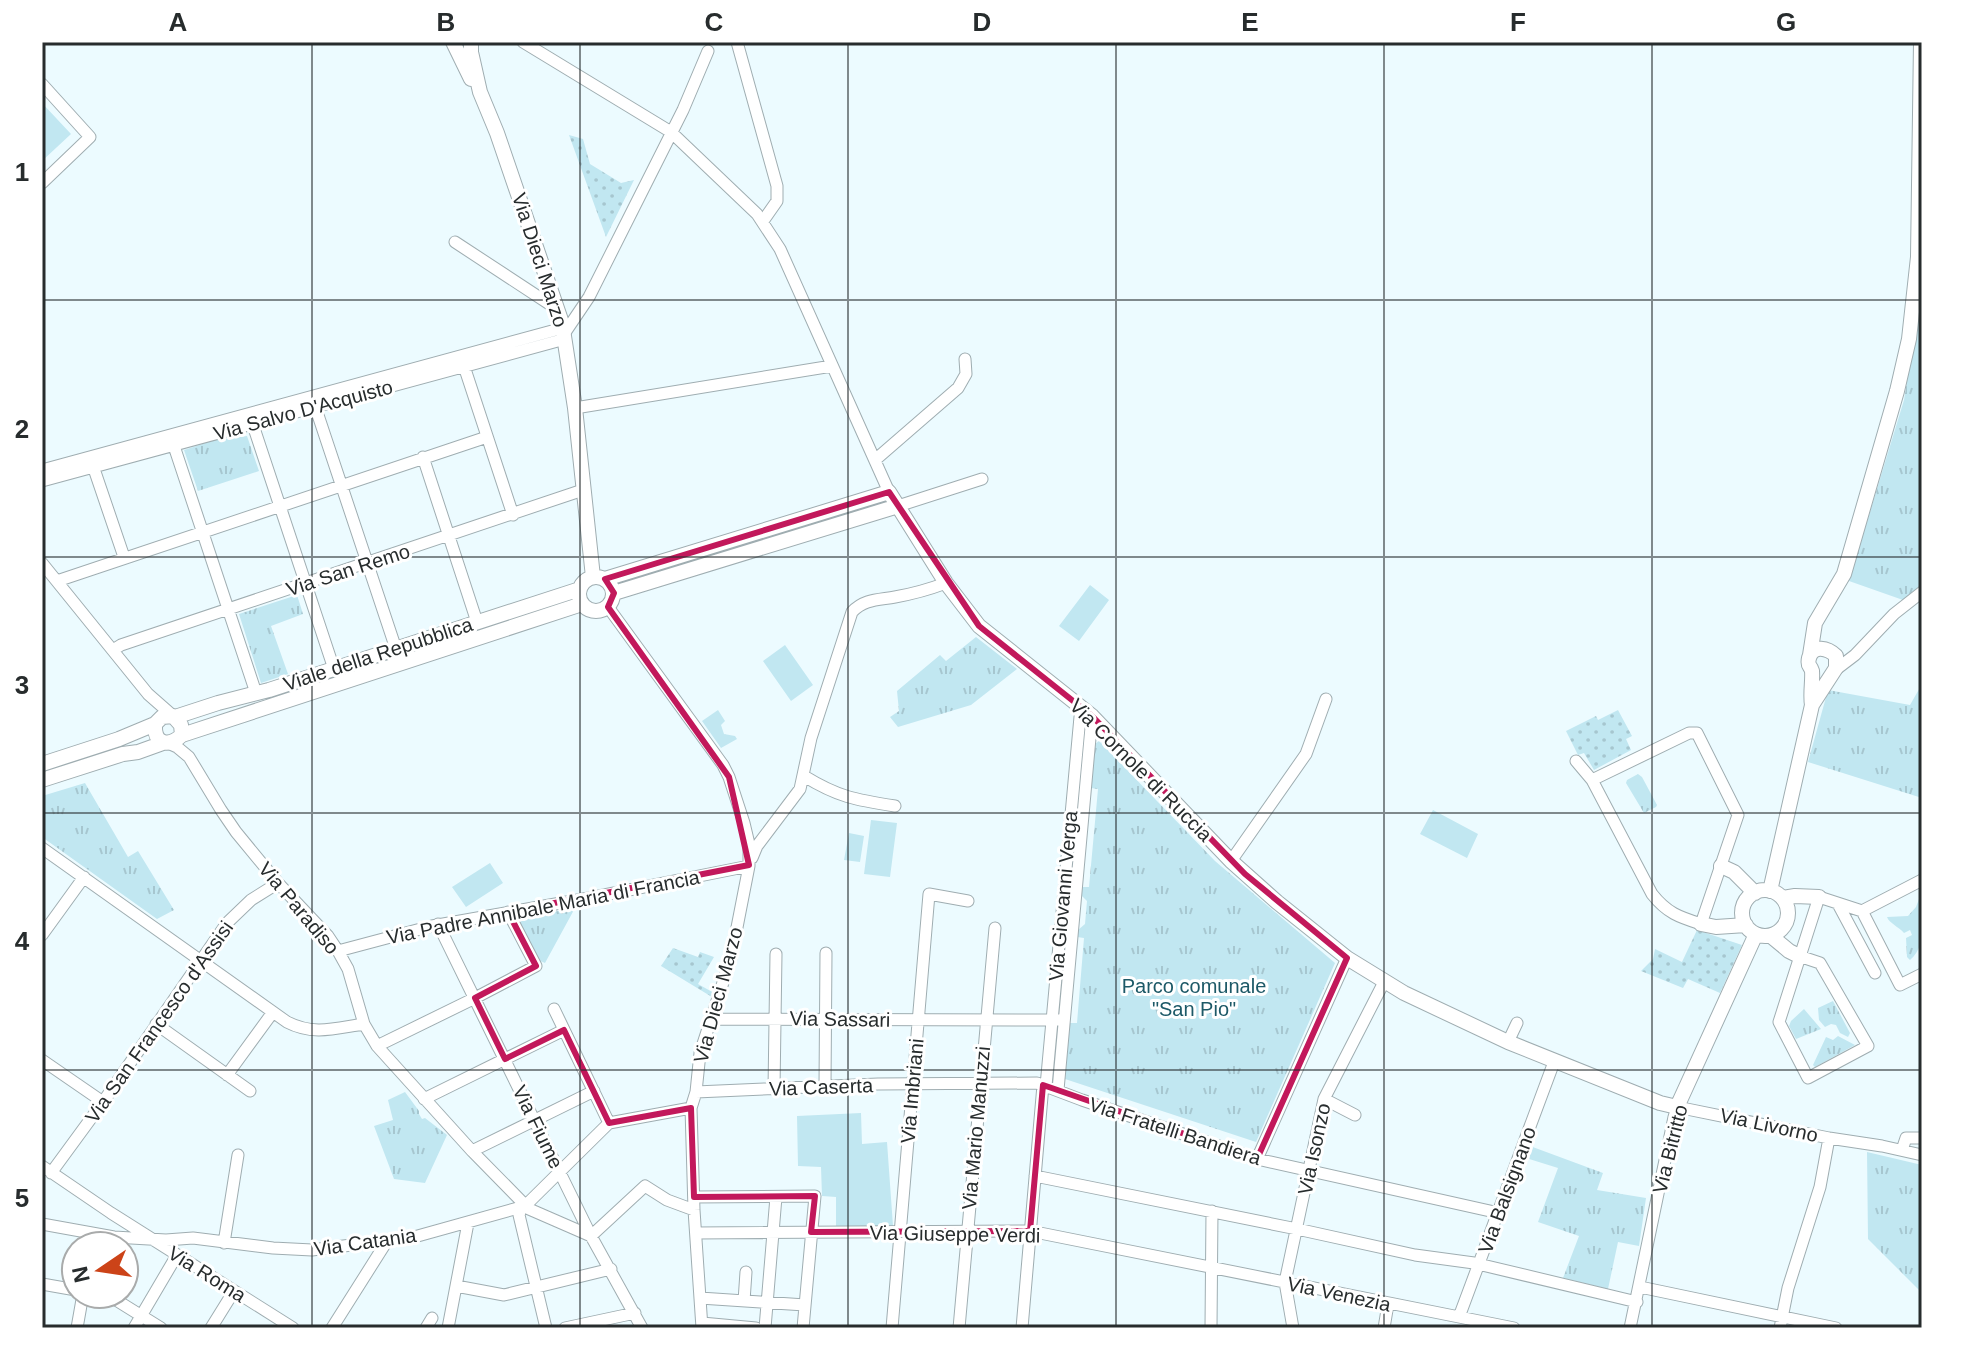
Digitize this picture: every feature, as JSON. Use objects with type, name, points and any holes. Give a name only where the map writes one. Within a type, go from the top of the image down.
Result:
[{"type":"main road","points":[[453,42],[462,47],[472,44]]},
{"type":"main road","name":"Via Dieci Marzo","points":[[453,42],[480,92]]},
{"type":"main road","points":[[1812,705],[1812,672],[1808,664],[1815,623],[1844,574],[1909,339],[1920,257],[1921,42]]},
{"type":"main road","name":"Via Dieci Marzo","points":[[472,44],[480,92],[499,139],[564,334],[583,490],[599,578]]},
{"type":"main road","points":[[599,578],[609,582],[614,593],[608,607],[593,611],[581,596],[586,580],[889,492]]},
{"type":"main road","name":"Via Cornole di Ruccia","points":[[889,492],[946,583],[979,626],[1086,711],[1231,861],[1269,896],[1347,958],[1384,982],[1508,1042],[1677,1107]]},
{"type":"main road","points":[[614,593],[898,506]]},
{"type":"main road","name":"Viale della Repubblica","points":[[42,764],[119,739],[165,719],[334,669],[477,622],[581,596]]},
{"type":"main road","name":"Viale della Repubblica","points":[[182,735],[581,596]]},
{"type":"main road","points":[[1769,894],[1812,705],[1837,660],[1822,636],[1822,611]]},
{"type":"main road","points":[[1810,655],[1821,648],[1832,652]]},
{"type":"main road","points":[[1812,672],[1821,677],[1832,673]]},
{"type":"main road","points":[[42,780],[175,741],[182,735],[181,725],[165,719],[155,734],[166,743]]},
{"type":"main road","points":[[1701,924],[1757,932],[1784,927],[1787,920],[1788,913],[1769,894],[1721,866]]},
{"type":"main road","points":[[1799,956],[1757,932],[1743,918],[1745,903],[1769,894],[1819,897]]},
{"type":"main road","name":"Via Bitritto","points":[[1677,1107],[1757,932]]},
{"type":"street","name":"Via Cornole di Ruccia","points":[[523,42],[537,46],[671,132],[763,221],[780,249],[889,492]]},
{"type":"street","points":[[737,42],[777,186],[777,201],[763,221]]},
{"type":"street","points":[[564,334],[589,297],[683,110],[708,51]]},
{"type":"street","points":[[42,84],[90,137],[42,183]]},
{"type":"street","points":[[455,242],[558,309]]},
{"type":"street","name":"Via Salvo D'Acquisto","points":[[42,481],[92,462],[564,334]]},
{"type":"street","points":[[875,460],[958,388],[966,374],[965,359]]},
{"type":"street","points":[[462,361],[513,515]]},
{"type":"street","points":[[575,408],[832,366]]},
{"type":"street","points":[[313,401],[396,649]]},
{"type":"street","points":[[251,418],[334,669]]},
{"type":"street","points":[[57,581],[487,437]]},
{"type":"street","points":[[172,440],[256,693]]},
{"type":"street","points":[[423,457],[477,622]]},
{"type":"street","points":[[92,462],[124,557]]},
{"type":"street","name":"Via Salvo D'Acquisto","points":[[42,470],[92,462]]},
{"type":"street","points":[[898,506],[982,479]]},
{"type":"street","name":"Via San Remo","points":[[113,650],[583,490]]},
{"type":"street","points":[[42,563],[165,719]]},
{"type":"street","points":[[749,866],[757,846],[800,789],[811,738],[852,612],[872,600],[946,583]]},
{"type":"street","points":[[1832,673],[1922,592]]},
{"type":"street","name":"Via Dieci Marzo","points":[[608,607],[723,765],[749,844],[749,866],[731,958],[700,1053],[691,1108],[702,1326]]},
{"type":"street","points":[[1832,652],[1858,650]]},
{"type":"street","points":[[1231,861],[1306,754],[1326,699]]},
{"type":"street","name":"Via Giovanni Verga","points":[[1022,1328],[1035,1176],[1058,1020],[1086,711]]},
{"type":"street","points":[[1576,761],[1592,780],[1652,894],[1676,916],[1701,924],[1738,815],[1697,733],[1689,733],[1592,780]]},
{"type":"street","name":"Via Paradiso","points":[[182,735],[189,757],[221,810],[278,883],[328,936],[338,951],[348,969],[364,1024],[377,1046],[523,1208]]},
{"type":"street","name":"Via Paradiso","points":[[166,743],[189,757]]},
{"type":"street","points":[[804,776],[823,788],[853,800],[895,806]]},
{"type":"street","points":[[42,848],[287,1022],[304,1030],[319,1031],[364,1024]]},
{"type":"street","name":"Via Padre Annibale Maria di Francia","points":[[338,951],[438,924],[749,866]]},
{"type":"street","points":[[42,935],[84,877]]},
{"type":"street","points":[[1799,956],[1820,963],[1868,1046],[1808,1078],[1779,1022],[1799,956],[1819,897],[1862,911],[1922,880]]},
{"type":"street","name":"Via San Francesco d'Assisi","points":[[47,1170],[103,1102],[227,923],[251,900],[278,883]]},
{"type":"street","name":"Via Imbriani","points":[[892,1328],[929,894],[968,901]]},
{"type":"street","points":[[1838,904],[1875,973]]},
{"type":"street","points":[[1862,911],[1900,985],[1922,974]]},
{"type":"street","points":[[377,1046],[536,966],[508,912]]},
{"type":"street","name":"Via Fiume","points":[[438,924],[591,1236],[642,1328]]},
{"type":"street","name":"Via Mario Manuzzi","points":[[959,1328],[995,928]]},
{"type":"street","points":[[825,1086],[826,953]]},
{"type":"street","points":[[774,1089],[776,954]]},
{"type":"street","points":[[1257,1159],[1347,958]]},
{"type":"street","name":"Via Isonzo","points":[[1293,1328],[1285,1282],[1324,1099],[1384,982]]},
{"type":"street","points":[[554,1009],[609,1123]]},
{"type":"street","points":[[227,1075],[273,1012]]},
{"type":"street","name":"Via Sassari","points":[[712,1019],[1058,1020]]},
{"type":"street","points":[[1508,1042],[1517,1023]]},
{"type":"street","points":[[156,1024],[250,1091]]},
{"type":"street","points":[[424,1099],[564,1030]]},
{"type":"street","points":[[42,1060],[103,1102]]},
{"type":"street","name":"Via Balsignano","points":[[1459,1317],[1554,1062]]},
{"type":"street","name":"Via Caserta","points":[[696,1092],[980,1083],[1037,1083],[1049,1087]]},
{"type":"street","name":"Via Fratelli Bandiera","points":[[1049,1087],[1257,1159],[1499,1213]]},
{"type":"street","points":[[472,1151],[594,1091]]},
{"type":"street","points":[[1324,1099],[1355,1115]]},
{"type":"street","name":"Via Livorno","points":[[1677,1107],[1922,1155]]},
{"type":"street","name":"Via Bitritto","points":[[1630,1328],[1677,1107]]},
{"type":"street","points":[[546,1328],[519,1215],[523,1208],[609,1123],[691,1108]]},
{"type":"street","points":[[1781,1322],[1788,1288],[1820,1187],[1829,1138]]},
{"type":"street","points":[[1902,1150],[1906,1138],[1922,1138]]},
{"type":"street","points":[[224,1243],[238,1155]]},
{"type":"street","name":"Via Roma","points":[[47,1170],[293,1328]]},
{"type":"street","points":[[1035,1176],[1415,1255],[1480,1264],[1637,1302]]},
{"type":"street","points":[[523,1208],[591,1236],[645,1186],[667,1200],[694,1210]]},
{"type":"street","points":[[694,1197],[815,1196],[803,1328]]},
{"type":"street","points":[[765,1328],[776,1197]]},
{"type":"street","name":"Via Catania","points":[[140,1239],[185,1237],[312,1250],[414,1237],[523,1208]]},
{"type":"street","points":[[1211,1328],[1212,1211]]},
{"type":"street","points":[[448,1328],[468,1223]]},
{"type":"street","name":"Via Catania","points":[[42,1224],[61,1230]]},
{"type":"street","points":[[122,1230],[128,1224]]},
{"type":"street","name":"Via Giuseppe Verdi","points":[[696,1233],[1030,1231],[1212,1267]]},
{"type":"street","points":[[332,1328],[387,1241]]},
{"type":"street","points":[[134,1328],[177,1255]]},
{"type":"street","name":"Via Venezia","points":[[1212,1267],[1514,1328]]},
{"type":"street","points":[[456,1286],[504,1295],[611,1269]]},
{"type":"street","points":[[744,1301],[746,1272]]},
{"type":"street","points":[[1640,1287],[1781,1322],[1836,1328]]},
{"type":"street","points":[[211,1328],[234,1291]]},
{"type":"street","points":[[700,1298],[805,1305]]},
{"type":"street","points":[[1384,1328],[1388,1304]]},
{"type":"street","points":[[132,1310],[161,1328]]},
{"type":"street","points":[[565,1328],[635,1313]]},
{"type":"street","points":[[702,1326],[756,1328]]},
{"type":"highlighted area","points":[[889,492],[979,626],[1092,716],[1245,874],[1347,958],[1257,1159],[1043,1085],[1030,1231],[811,1232],[815,1196],[694,1197],[691,1108],[609,1123],[564,1030],[505,1059],[475,998],[536,966],[508,912],[749,865],[729,777],[608,607],[614,593],[605,579]]},
{"type":"green space","points":[[42,103],[71,134],[42,161]]},
{"type":"green space","points":[[569,135],[583,139],[590,164],[621,183],[634,180],[606,237]]},
{"type":"green space","points":[[1922,287],[1922,584],[1903,600],[1849,581],[1904,400]]},
{"type":"green space","points":[[247,436],[259,471],[198,491],[184,450],[215,440]]},
{"type":"green space","points":[[1090,585],[1109,600],[1079,641],[1059,626]]},
{"type":"green space","points":[[297,595],[303,614],[271,626],[288,674],[261,683],[239,614]]},
{"type":"green space","points":[[976,637],[1017,669],[971,705],[898,727],[890,717],[899,711],[897,691],[940,655],[946,661]]},
{"type":"green space","points":[[785,645],[813,685],[791,701],[763,661]]},
{"type":"green space","points":[[1922,684],[1922,798],[1808,762],[1828,690],[1910,705]]},
{"type":"green space","points":[[718,710],[725,721],[721,725],[724,734],[737,739],[721,748],[702,721]]},
{"type":"green space","points":[[1618,710],[1632,736],[1626,739],[1631,750],[1594,770],[1584,753],[1578,755],[1566,731],[1596,716],[1598,720]]},
{"type":"green space","name":"Parco comunale \"San Pio\"","points":[[1099,741],[1215,861],[1335,963],[1256,1142],[1065,1079],[1070,1023],[1077,1023],[1084,938],[1077,937],[1078,930],[1085,924],[1087,901],[1081,895],[1082,887],[1089,887],[1098,789],[1091,788],[1095,744]]},
{"type":"green space","points":[[1638,774],[1657,805],[1644,813],[1626,783]]},
{"type":"green space","points":[[85,783],[128,857],[138,851],[174,910],[157,919],[42,837],[42,796]]},
{"type":"green space","points":[[1433,810],[1478,834],[1467,858],[1420,834]]},
{"type":"green space","points":[[871,820],[897,823],[890,877],[864,874]]},
{"type":"green space","points":[[849,833],[864,836],[860,862],[844,860]]},
{"type":"green space","points":[[490,863],[503,883],[466,907],[452,887]]},
{"type":"green space","points":[[1922,899],[1921,940],[1910,960],[1907,957],[1906,938],[1912,935],[1910,930],[1904,933],[1887,917],[1908,916]]},
{"type":"green space","points":[[575,908],[545,963],[538,960],[519,922],[520,918]]},
{"type":"green space","points":[[1697,930],[1742,945],[1720,993],[1688,979],[1683,988],[1641,971],[1653,959],[1655,949],[1682,962]]},
{"type":"green space","points":[[673,948],[698,957],[700,952],[714,957],[698,984],[714,993],[712,997],[661,966]]},
{"type":"green space","points":[[1833,1001],[1850,1033],[1848,1037],[1840,1033],[1836,1025],[1825,1027],[1819,1020],[1818,1008]]},
{"type":"green space","points":[[1804,1009],[1821,1029],[1796,1039],[1789,1026]]},
{"type":"green space","points":[[1838,1036],[1855,1045],[1815,1067],[1813,1065],[1826,1037],[1833,1040]]},
{"type":"green space","points":[[405,1092],[422,1119],[425,1118],[447,1135],[425,1183],[394,1179],[374,1126],[393,1120],[388,1100]]},
{"type":"green space","points":[[861,1113],[862,1144],[887,1142],[893,1226],[836,1227],[836,1197],[822,1196],[821,1167],[798,1166],[797,1116]]},
{"type":"green space","points":[[1530,1146],[1603,1173],[1597,1190],[1646,1198],[1639,1246],[1618,1242],[1608,1289],[1563,1278],[1579,1236],[1538,1222],[1558,1168],[1526,1158]]},
{"type":"green space","points":[[1867,1152],[1922,1165],[1922,1293],[1868,1239]]}]
